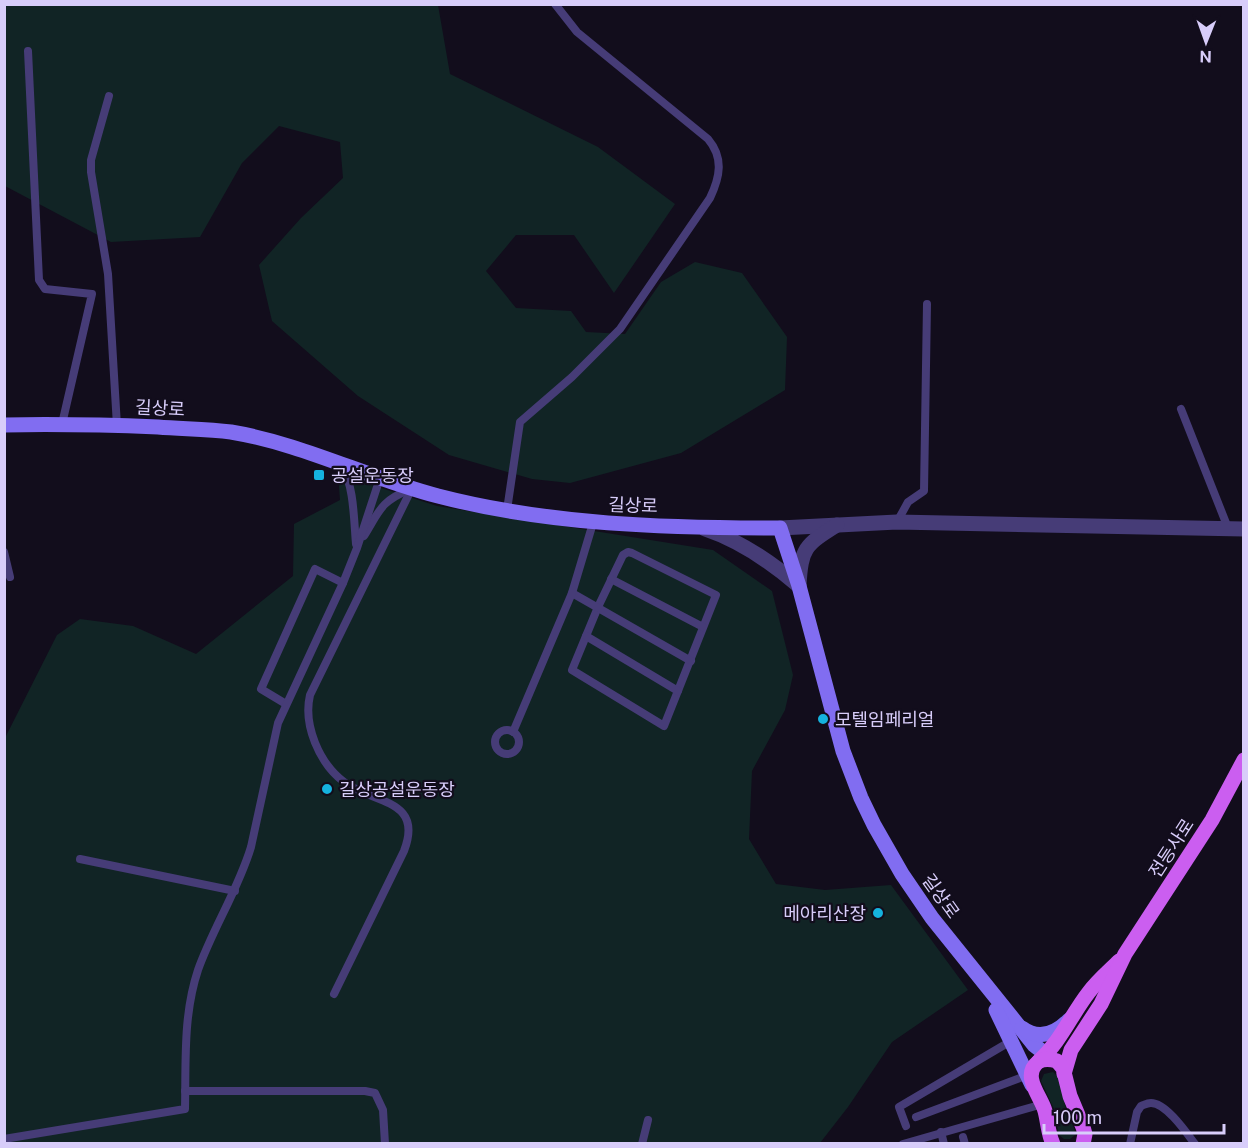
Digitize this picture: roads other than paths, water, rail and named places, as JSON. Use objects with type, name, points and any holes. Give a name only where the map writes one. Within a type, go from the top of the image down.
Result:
[{"type":"main road","name":"전등사로","points":[[1064,1074],[1071,1050],[1101,1004],[1125,954],[1212,820],[1244,760]]},
{"type":"main road","name":"전등사로","points":[[1045,1059],[1089,991],[1125,954]]},
{"type":"main road","points":[[1052,1143],[1043,1104],[1030,1081],[1032,1072],[1045,1059],[1060,1064],[1083,1127],[1085,1134],[1083,1143]]},
{"type":"street","name":"길상로","points":[[4,425],[62,424],[229,432],[275,441],[439,497],[507,510],[593,523],[701,528],[780,528],[799,586],[835,725],[861,798],[886,848],[911,889],[1045,1059]]},
{"type":"street","points":[[780,528],[897,522],[1236,528]]},
{"type":"street","points":[[799,586],[802,556],[808,546],[838,525]]},
{"type":"street","points":[[701,528],[742,545],[776,567],[799,586]]},
{"type":"street","name":"길상로","points":[[977,973],[1030,1081]]},
{"type":"street","points":[[1017,1024],[1039,1035],[1055,1032],[1070,1020]]},
{"type":"street","points":[[1083,1127],[1094,1143]]},
{"type":"lane","points":[[507,510],[520,422],[572,377],[620,329],[710,198],[719,171],[719,159],[708,140],[577,32],[555,4]]},
{"type":"lane","points":[[28,51],[39,279],[45,289],[92,294],[62,424]]},
{"type":"lane","points":[[109,96],[91,172],[108,274],[117,426]]},
{"type":"lane","points":[[897,522],[908,502],[924,491],[927,304]]},
{"type":"lane","points":[[1181,409],[1236,528]]},
{"type":"lane","points":[[339,463],[347,473],[350,486],[357,548]]},
{"type":"lane","points":[[4,1139],[184,1108],[186,1035],[193,989],[206,951],[235,891],[251,847],[273,740],[286,704],[343,583],[380,478]]},
{"type":"lane","points":[[357,548],[389,498],[412,488]]},
{"type":"lane","points":[[334,994],[404,851],[409,837],[409,825],[404,814],[395,805],[345,782],[331,768],[316,746],[307,710],[310,695],[412,488]]},
{"type":"lane","points":[[513,732],[572,593],[593,523]]},
{"type":"lane","points":[[4,552],[10,577]]},
{"type":"lane","points":[[628,552],[716,595],[664,726],[572,670],[611,579],[623,555],[628,552]]},
{"type":"lane","points":[[286,704],[261,689],[315,569],[343,583]]},
{"type":"lane","points":[[611,579],[704,627]]},
{"type":"lane","points":[[572,593],[691,661]]},
{"type":"lane","points":[[586,636],[678,692]]},
{"type":"lane","points":[[80,859],[235,891]]},
{"type":"lane","points":[[906,1126],[899,1107],[1012,1041]]},
{"type":"lane","points":[[916,1117],[1030,1081]]},
{"type":"lane","points":[[185,1091],[365,1091],[375,1094],[380,1100],[383,1110],[385,1143]]},
{"type":"lane","points":[[1130,1143],[1137,1112],[1141,1106],[1150,1103],[1160,1105],[1167,1111],[1195,1143]]},
{"type":"lane","points":[[903,1143],[1043,1104]]},
{"type":"lane","points":[[642,1143],[648,1120]]},
{"type":"lane","points":[[941,1132],[944,1143]]},
{"type":"place","name":"공설운동장","points":[[319,475]]},
{"type":"place","name":"모텔임페리얼","points":[[823,719]]},
{"type":"place","name":"길상공설운동장","points":[[327,789]]},
{"type":"place","name":"메아리산장","points":[[878,913]]}]
